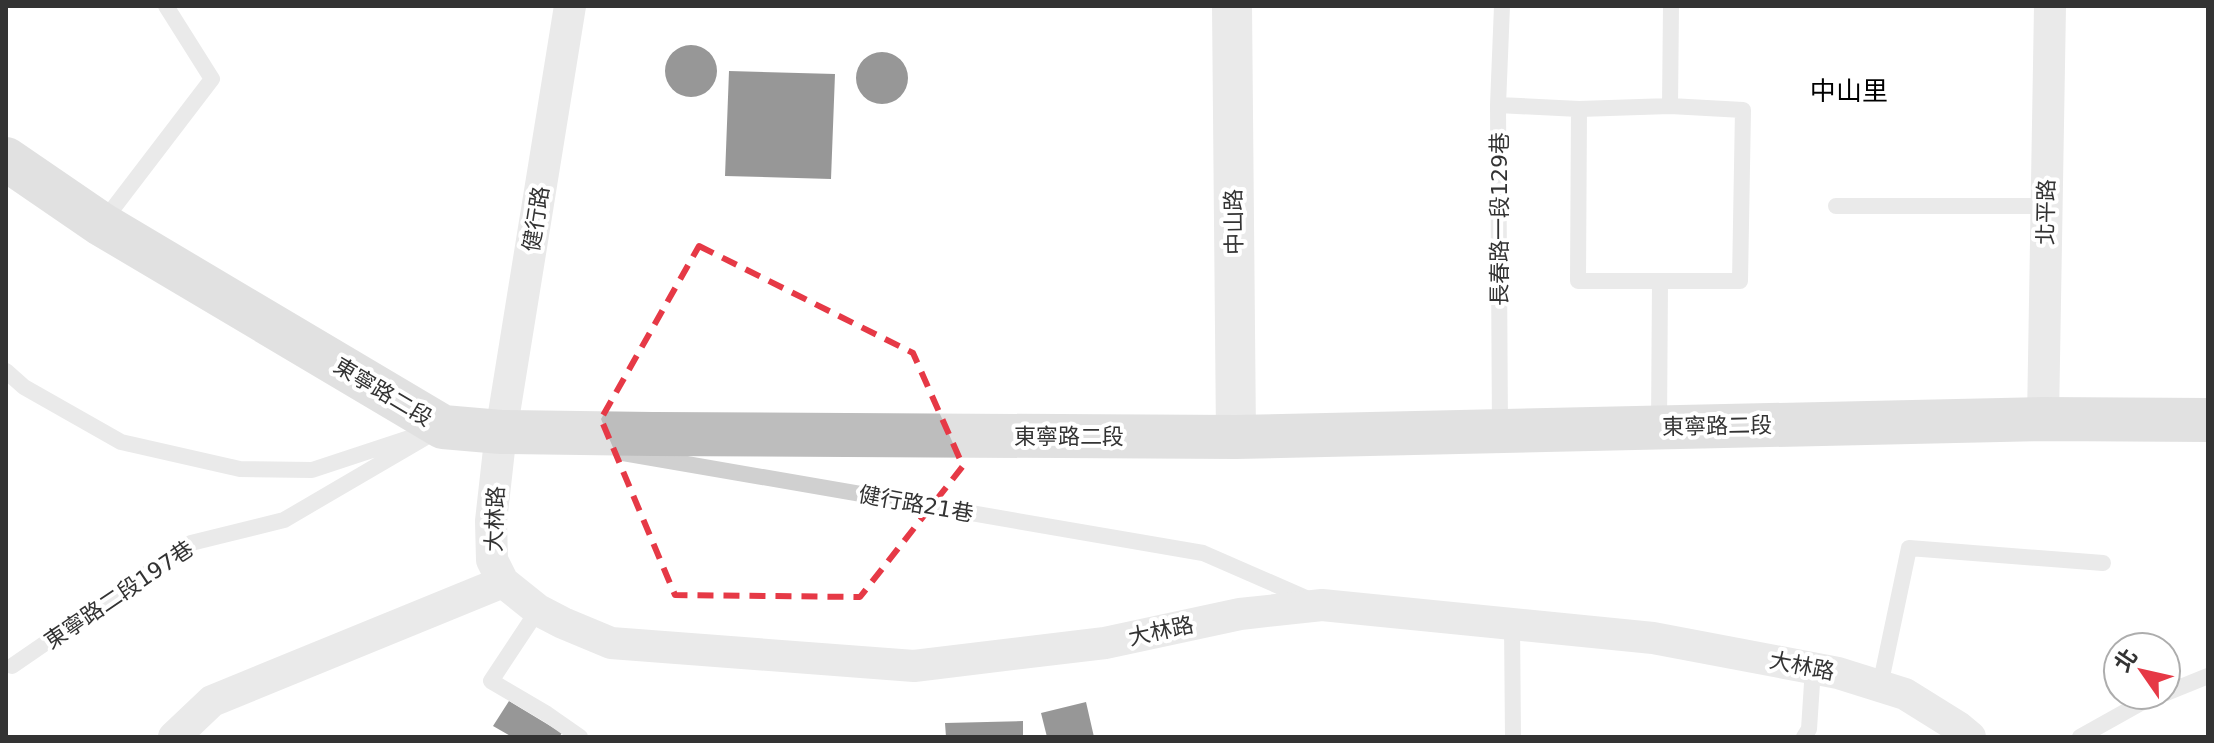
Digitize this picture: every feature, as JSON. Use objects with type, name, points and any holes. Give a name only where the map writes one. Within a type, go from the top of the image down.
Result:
[{"type":"main road","name":"東寧路二段","points":[[6,159],[101,224],[443,427],[501,432],[1236,437],[2043,419],[2208,420]]},
{"type":"street","name":"健行路","points":[[501,432],[570,6]]},
{"type":"street","name":"中山路","points":[[1232,6],[1236,437]]},
{"type":"street","name":"北平路","points":[[2043,419],[2050,6]]},
{"type":"street","name":"大林路","points":[[501,432],[491,521],[492,560],[503,582],[538,610],[611,643],[914,666],[1105,643],[1240,614],[1322,605],[1653,638],[1838,673],[1905,694],[1970,737]]},
{"type":"street","points":[[174,737],[212,701],[503,582]]},
{"type":"lane","points":[[101,224],[212,79],[166,6]]},
{"type":"lane","name":"長春路一段129巷","points":[[1500,431],[1498,105],[1502,6]]},
{"type":"lane","points":[[1670,106],[1671,6]]},
{"type":"lane","points":[[1498,105],[1579,109],[1670,106],[1743,110],[1740,281],[1578,281],[1579,109]]},
{"type":"lane","points":[[1836,206],[2046,206]]},
{"type":"lane","points":[[1659,427],[1660,281]]},
{"type":"lane","points":[[6,371],[24,387],[121,442],[240,469],[312,470],[443,427]]},
{"type":"lane","name":"東寧路二段197巷","points":[[12,666],[191,543],[284,520],[443,427]]},
{"type":"lane","name":"健行路21巷","points":[[501,432],[1203,553],[1322,605]]},
{"type":"lane","points":[[1880,686],[1909,548],[2103,563]]},
{"type":"lane","points":[[538,610],[491,681],[580,737]]},
{"type":"lane","points":[[1512,624],[1513,737]]},
{"type":"lane","points":[[1804,737],[1809,729],[1813,668]]},
{"type":"lane","points":[[2182,687],[2208,676]]},
{"type":"lane","points":[[2080,737],[2126,711]]},
{"type":"highlighted area","points":[[699,246],[913,353],[963,466],[860,597],[675,595],[601,419]]},
{"type":"building","points":[[691,45],[709,53],[717,71],[709,89],[691,97],[673,89],[665,71],[673,53]]},
{"type":"building","points":[[882,52],[900,60],[908,78],[900,96],[882,104],[864,96],[856,78],[864,60]]},
{"type":"building","points":[[729,71],[835,74],[831,179],[725,176]]},
{"type":"building","points":[[509,701],[562,733],[559,737],[512,737],[493,726]]},
{"type":"building","points":[[1086,702],[1094,737],[1047,737],[1041,713]]},
{"type":"building","points":[[1023,721],[1023,737],[946,737],[945,723]]},
{"type":"district","name":"中山里","points":[[1849,91]]}]
